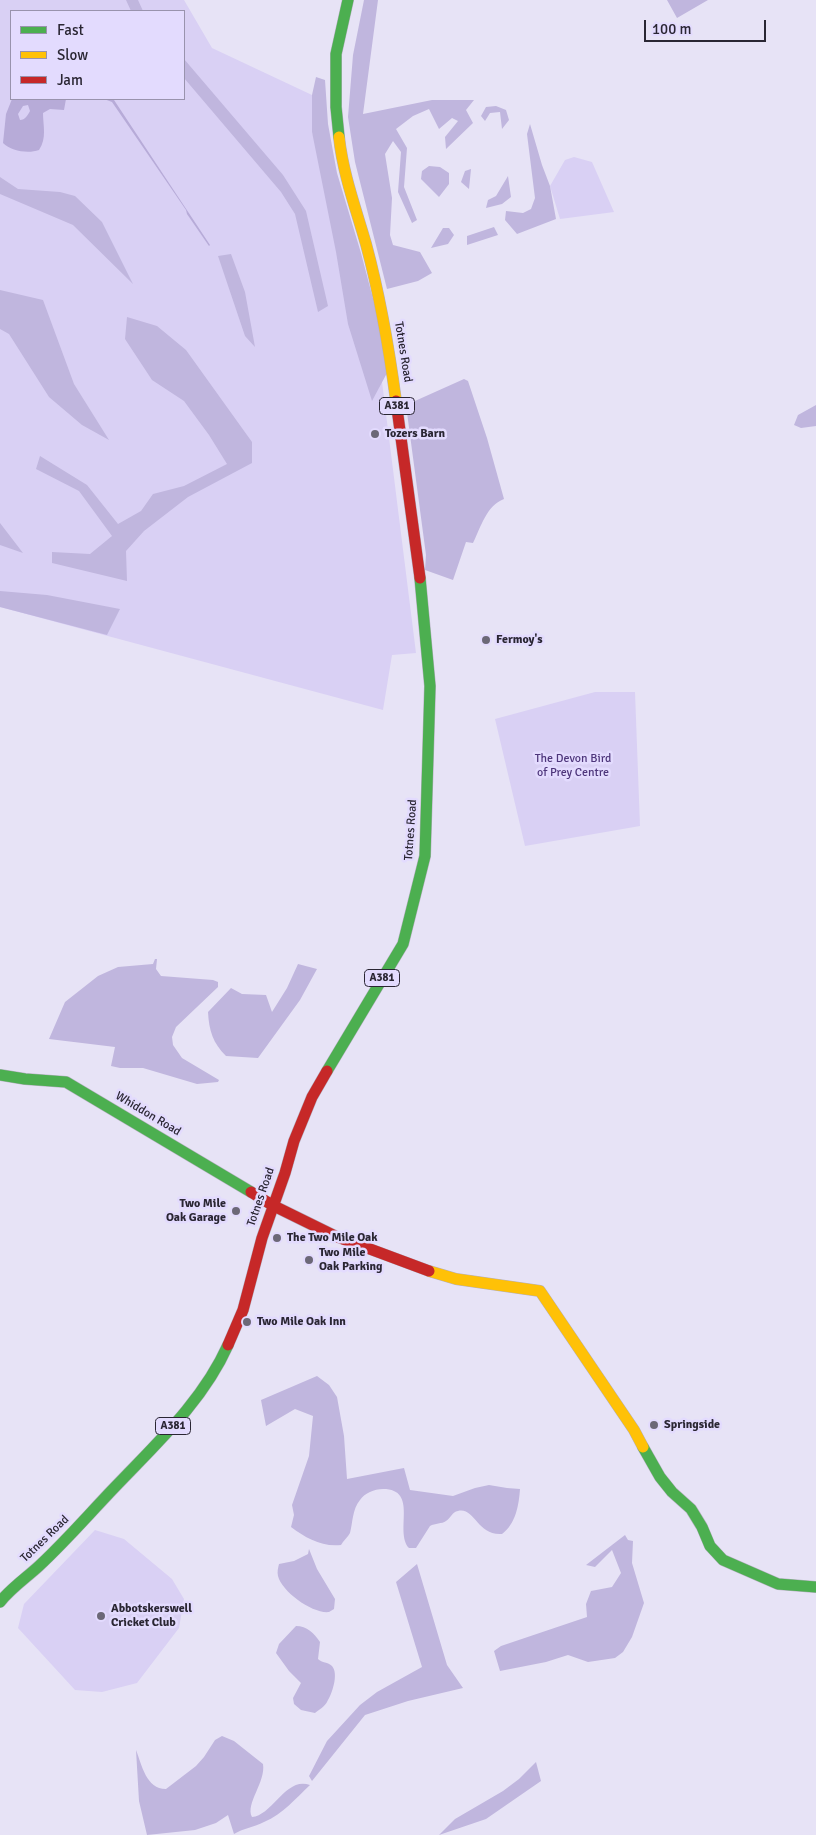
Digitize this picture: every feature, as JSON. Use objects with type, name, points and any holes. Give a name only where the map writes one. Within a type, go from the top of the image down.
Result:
[{"type":"main road","name":"Totnes Road","points":[[0,1602],[8,1592],[39,1566],[167,1433],[196,1399],[220,1363],[237,1326],[272,1204],[285,1173],[294,1141],[312,1097],[403,944],[425,856],[430,686],[422,598],[396,399],[383,316],[366,245],[345,175],[338,140],[336,54],[348,0]]},
{"type":"main road","name":"Whiddon Road","points":[[0,1075],[66,1082],[272,1204],[335,1236],[418,1268],[463,1281],[540,1291],[634,1430],[660,1477],[672,1492],[691,1510],[702,1527],[710,1546],[723,1560],[778,1584],[816,1587]]},
{"type":"green space","points":[[0,0],[184,0],[212,48],[312,95],[312,132],[346,231],[382,382],[416,653],[392,655],[383,710],[0,607]]},
{"type":"green space","points":[[574,157],[592,162],[614,212],[560,219],[550,186],[565,160]]},
{"type":"green space","name":"The Devon Bird of Prey Centre","points":[[595,692],[635,692],[640,826],[525,846],[495,719]]},
{"type":"green space","name":"Abbotskerswell Cricket Club","points":[[95,1530],[124,1539],[172,1579],[184,1599],[179,1628],[137,1683],[102,1692],[75,1690],[18,1628],[24,1604]]},
{"type":"shaded area","points":[[126,0],[138,0],[143,10],[131,10]]},
{"type":"shaded area","points":[[364,0],[378,0],[363,114],[432,100],[474,100],[466,110],[473,123],[446,149],[445,137],[458,121],[452,118],[439,129],[429,109],[413,116],[396,129],[407,148],[404,187],[417,220],[412,223],[398,192],[401,152],[393,141],[385,154],[392,198],[390,235],[393,245],[420,252],[432,273],[418,281],[387,289],[355,162],[348,117],[353,55]]},
{"type":"shaded area","points":[[667,0],[708,0],[677,18]]},
{"type":"shaded area","points":[[185,60],[283,175],[306,211],[328,306],[318,312],[295,214],[281,192],[185,79]]},
{"type":"shaded area","points":[[316,77],[325,80],[328,124],[337,173],[376,310],[387,373],[372,401],[348,324],[312,132],[312,95]]},
{"type":"shaded area","points":[[12,100],[66,100],[64,110],[50,109],[43,113],[44,132],[39,150],[25,152],[15,150],[3,143],[6,114]],"holes":[[[28,105],[30,111],[27,116],[20,120],[18,114],[23,106]]]},
{"type":"shaded area","points":[[107,100],[114,100],[210,245],[209,246],[186,210],[112,102]]},
{"type":"shaded area","points":[[496,106],[506,110],[509,120],[502,129],[500,112],[490,113],[485,121],[481,116],[486,107]]},
{"type":"shaded area","points":[[530,124],[550,186],[556,219],[517,234],[505,220],[506,211],[523,213],[531,209],[535,198],[527,134]]},
{"type":"shaded area","points":[[429,166],[440,167],[449,173],[449,184],[439,197],[421,179],[422,171]]},
{"type":"shaded area","points":[[471,169],[469,189],[461,182],[465,171]]},
{"type":"shaded area","points":[[508,176],[511,197],[502,204],[486,208],[488,200],[496,196]]},
{"type":"shaded area","points":[[0,177],[18,189],[60,192],[75,196],[102,222],[133,284],[73,225],[0,194]]},
{"type":"shaded area","points":[[494,227],[498,235],[467,245],[467,236]]},
{"type":"shaded area","points":[[443,228],[449,228],[454,235],[448,244],[431,248]]},
{"type":"shaded area","points":[[231,254],[245,292],[255,347],[245,336],[218,256]]},
{"type":"shaded area","points":[[0,290],[43,300],[74,384],[109,440],[82,425],[49,397],[9,334],[0,329]]},
{"type":"shaded area","points":[[127,317],[157,326],[186,350],[252,442],[252,463],[188,497],[144,531],[126,551],[127,581],[52,563],[52,552],[90,554],[112,536],[79,491],[36,469],[40,456],[87,485],[118,524],[141,511],[153,494],[184,486],[227,464],[184,401],[152,380],[125,339]]},
{"type":"shaded area","points":[[464,379],[468,381],[487,438],[504,499],[488,512],[473,543],[466,542],[453,580],[425,570],[426,555],[406,405]]},
{"type":"shaded area","points":[[816,405],[816,426],[801,428],[794,425],[798,415]]},
{"type":"shaded area","points":[[0,523],[23,553],[0,545]]},
{"type":"shaded area","points":[[0,591],[47,595],[120,609],[107,635],[0,607]]},
{"type":"shaded area","points":[[155,959],[157,959],[156,969],[161,976],[218,982],[218,987],[176,1027],[172,1037],[173,1045],[182,1058],[219,1080],[218,1082],[197,1084],[143,1068],[111,1066],[115,1047],[49,1039],[65,1002],[98,976],[118,967],[153,964]]},
{"type":"shaded area","points":[[298,964],[317,969],[300,1000],[258,1058],[226,1056],[212,1036],[208,1012],[231,988],[242,994],[266,995],[272,1012],[287,988]]},
{"type":"shaded area","points":[[317,1376],[329,1385],[337,1397],[344,1436],[347,1479],[404,1468],[410,1490],[453,1496],[489,1485],[520,1489],[516,1513],[511,1525],[502,1534],[494,1533],[482,1527],[469,1513],[458,1511],[448,1520],[430,1526],[416,1548],[409,1548],[405,1541],[403,1503],[400,1496],[394,1491],[383,1489],[364,1495],[357,1504],[350,1533],[341,1545],[327,1545],[314,1541],[291,1527],[294,1515],[292,1505],[309,1456],[313,1416],[295,1409],[266,1426],[261,1400]]},
{"type":"shaded area","points":[[625,1535],[628,1540],[633,1541],[632,1563],[644,1603],[632,1637],[623,1652],[615,1658],[588,1662],[568,1655],[546,1662],[500,1671],[494,1651],[501,1646],[587,1617],[586,1604],[591,1591],[612,1587],[621,1573],[612,1550],[595,1567],[586,1565]]},
{"type":"shaded area","points":[[309,1549],[317,1569],[335,1599],[334,1609],[329,1612],[322,1612],[299,1601],[285,1589],[278,1576],[279,1564],[294,1561],[308,1554]]},
{"type":"shaded area","points":[[417,1564],[447,1665],[463,1688],[408,1701],[365,1715],[312,1781],[309,1776],[327,1741],[360,1705],[377,1692],[422,1667],[396,1582]]},
{"type":"shaded area","points":[[296,1626],[310,1631],[320,1642],[318,1659],[332,1666],[335,1674],[334,1684],[327,1702],[315,1713],[301,1710],[294,1704],[293,1698],[301,1683],[289,1671],[276,1653],[279,1644]]},
{"type":"shaded area","points":[[222,1736],[234,1741],[263,1764],[262,1778],[251,1806],[252,1817],[260,1815],[267,1810],[294,1786],[301,1784],[310,1785],[271,1819],[234,1834],[228,1815],[216,1823],[195,1830],[147,1835],[139,1801],[136,1750],[149,1781],[159,1788],[166,1789],[196,1766],[215,1740]]},
{"type":"shaded area","points":[[536,1762],[541,1781],[486,1819],[439,1835],[455,1819],[503,1791],[519,1779]]},
{"type":"traffic: fast","points":[[339,137],[336,107],[336,54],[348,0]]},
{"type":"traffic: fast","points":[[327,1071],[403,944],[425,856],[430,686],[420,578]]},
{"type":"traffic: fast","points":[[0,1075],[66,1082],[251,1192]]},
{"type":"traffic: fast","points":[[0,1602],[59,1547],[163,1438],[206,1385],[228,1345]]},
{"type":"traffic: fast","points":[[643,1447],[660,1477],[672,1492],[691,1509],[702,1527],[710,1546],[723,1560],[778,1584],[816,1587]]},
{"type":"traffic: slow","points":[[339,137],[347,178],[376,283],[396,401]]},
{"type":"traffic: slow","points":[[429,1271],[456,1279],[540,1291],[634,1430],[643,1447]]},
{"type":"traffic: jam","points":[[396,401],[420,578]]},
{"type":"traffic: jam","points":[[228,1345],[243,1310],[262,1238],[294,1141],[312,1097],[327,1071]]},
{"type":"traffic: jam","points":[[251,1192],[272,1205],[335,1236],[429,1271]]},
{"type":"place","name":"Tozers Barn","points":[[375,434]]},
{"type":"place","name":"Fermoy's","points":[[486,640]]},
{"type":"place","name":"Two Mile Oak Garage","points":[[236,1211]]},
{"type":"place","name":"The Two Mile Oak","points":[[277,1238]]},
{"type":"place","name":"Two Mile Oak Parking","points":[[309,1260]]},
{"type":"place","name":"Two Mile Oak Inn","points":[[247,1322]]},
{"type":"place","name":"Springside","points":[[654,1425]]},
{"type":"place","name":"Abbotskerswell Cricket Club","points":[[101,1616]]}]
